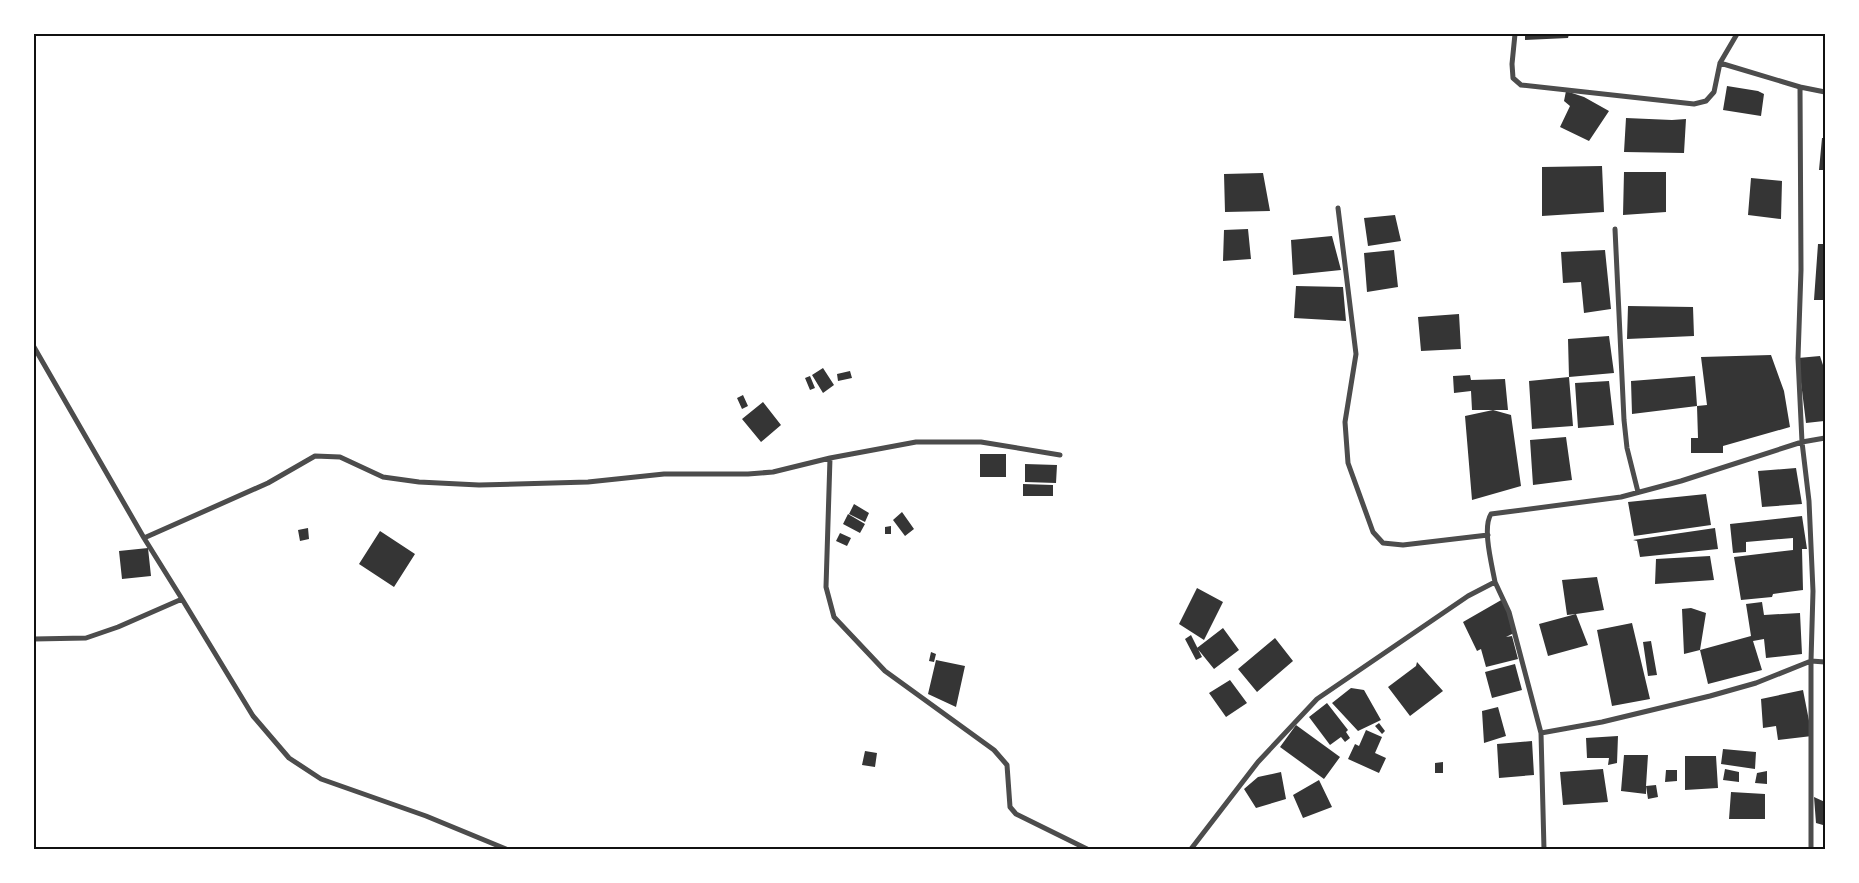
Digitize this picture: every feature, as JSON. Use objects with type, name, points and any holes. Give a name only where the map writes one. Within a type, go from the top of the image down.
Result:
[{"type":"street","points":[[1515,34],[1512,64],[1513,78],[1521,85],[1694,104],[1706,101],[1714,92],[1720,63],[1737,34]]},
{"type":"street","points":[[1720,63],[1800,87],[1825,92]]},
{"type":"street","points":[[1800,87],[1801,251],[1798,334],[1802,442],[1810,501],[1813,591],[1810,849]]},
{"type":"street","points":[[1338,208],[1356,354],[1345,422],[1348,463],[1373,532],[1383,543],[1403,545],[1488,535]]},
{"type":"street","points":[[1615,229],[1624,420],[1627,448],[1638,492]]},
{"type":"street","points":[[34,347],[144,538],[253,716],[289,758],[321,779],[426,816],[506,849]]},
{"type":"street","points":[[1544,849],[1541,733],[1509,612],[1495,582],[1487,520],[1491,514],[1621,497],[1682,481],[1802,442],[1825,438]]},
{"type":"street","points":[[144,538],[268,483],[316,456],[340,457],[383,477],[419,482],[479,485],[588,482],[664,474],[748,474],[773,472],[830,458],[916,442],[980,442],[1060,455]]},
{"type":"street","points":[[830,458],[826,587],[834,617],[886,671],[998,755],[1007,765],[1010,807],[1016,814],[1087,849]]},
{"type":"street","points":[[1191,849],[1258,762],[1317,699],[1468,596],[1495,582]]},
{"type":"street","points":[[34,639],[86,638],[118,627],[182,599]]},
{"type":"street","points":[[1541,733],[1602,722],[1710,696],[1756,683],[1811,661],[1825,662]]},
{"type":"building","points":[[1525,34],[1569,34],[1568,38],[1525,40]]},
{"type":"building","points":[[1727,86],[1758,91],[1764,94],[1761,116],[1723,110]]},
{"type":"building","points":[[1566,91],[1584,97],[1609,111],[1589,141],[1560,127],[1570,106],[1564,101]]},
{"type":"building","points":[[1626,118],[1686,119],[1684,153],[1624,152]]},
{"type":"building","points":[[1822,138],[1825,138],[1825,170],[1819,170]]},
{"type":"building","points":[[1602,166],[1604,212],[1542,216],[1542,167]]},
{"type":"building","points":[[1624,172],[1666,172],[1666,212],[1623,215]]},
{"type":"building","points":[[1263,173],[1270,211],[1225,212],[1224,174]]},
{"type":"building","points":[[1751,178],[1782,181],[1781,219],[1748,215]]},
{"type":"building","points":[[1395,215],[1401,241],[1368,246],[1364,218]]},
{"type":"building","points":[[1248,229],[1251,259],[1223,261],[1224,230]]},
{"type":"building","points":[[1332,236],[1341,270],[1293,275],[1291,240]]},
{"type":"building","points":[[1818,244],[1825,244],[1825,300],[1814,300]]},
{"type":"building","points":[[1394,250],[1398,287],[1367,292],[1364,253]]},
{"type":"building","points":[[1605,250],[1611,309],[1584,313],[1581,282],[1563,283],[1561,252]]},
{"type":"building","points":[[1296,286],[1343,287],[1346,321],[1294,318]]},
{"type":"building","points":[[1628,306],[1693,307],[1694,336],[1627,339]]},
{"type":"building","points":[[1459,314],[1461,349],[1421,351],[1418,317]]},
{"type":"building","points":[[1609,336],[1614,373],[1569,377],[1568,339]]},
{"type":"building","points":[[1771,355],[1784,391],[1790,427],[1723,446],[1723,453],[1691,453],[1691,438],[1698,438],[1697,406],[1707,405],[1701,357]]},
{"type":"building","points":[[1820,356],[1825,371],[1824,421],[1806,423],[1798,358]]},
{"type":"building","points":[[823,368],[834,385],[823,393],[812,375]]},
{"type":"building","points":[[850,371],[852,378],[838,381],[837,374]]},
{"type":"building","points":[[1470,375],[1471,380],[1505,379],[1508,410],[1472,410],[1471,391],[1454,393],[1453,376]]},
{"type":"building","points":[[810,376],[815,388],[810,390],[805,378]]},
{"type":"building","points":[[1695,376],[1697,406],[1632,414],[1631,381]]},
{"type":"building","points":[[1569,377],[1573,426],[1532,429],[1529,381]]},
{"type":"building","points":[[1609,381],[1614,425],[1578,428],[1575,383]]},
{"type":"building","points":[[743,395],[748,406],[742,409],[737,398]]},
{"type":"building","points":[[763,402],[781,425],[761,442],[742,419]]},
{"type":"building","points":[[1493,410],[1511,415],[1521,486],[1472,500],[1465,416]]},
{"type":"building","points":[[1566,437],[1572,480],[1533,485],[1530,440]]},
{"type":"building","points":[[980,454],[1006,454],[1006,477],[980,477]]},
{"type":"building","points":[[1025,464],[1057,465],[1056,483],[1025,482]]},
{"type":"building","points":[[1796,468],[1802,504],[1762,507],[1758,471]]},
{"type":"building","points":[[1023,484],[1053,485],[1053,496],[1023,496]]},
{"type":"building","points":[[1706,494],[1711,525],[1634,536],[1628,502]]},
{"type":"building","points":[[854,504],[869,513],[865,522],[849,514]]},
{"type":"building","points":[[902,512],[914,529],[905,536],[893,520]]},
{"type":"building","points":[[848,514],[865,524],[860,533],[843,524]]},
{"type":"building","points":[[1802,516],[1807,549],[1802,549],[1803,590],[1773,594],[1772,597],[1741,600],[1734,557],[1793,550],[1793,538],[1746,542],[1746,552],[1733,553],[1730,524]]},
{"type":"building","points":[[891,526],[891,534],[885,534],[885,527]]},
{"type":"building","points":[[308,528],[309,539],[300,541],[298,530]]},
{"type":"building","points":[[1715,528],[1718,549],[1640,557],[1637,541],[1633,540]]},
{"type":"building","points":[[380,531],[415,554],[394,587],[359,564]]},
{"type":"building","points":[[840,533],[851,538],[847,546],[836,541]]},
{"type":"building","points":[[148,548],[151,576],[122,579],[119,551]]},
{"type":"building","points":[[1710,556],[1714,580],[1655,584],[1656,559]]},
{"type":"building","points":[[1597,577],[1604,610],[1567,615],[1562,580]]},
{"type":"building","points":[[1197,588],[1223,602],[1204,640],[1179,624]]},
{"type":"building","points":[[1503,599],[1514,633],[1506,637],[1512,636],[1518,659],[1486,667],[1481,649],[1477,651],[1463,622]]},
{"type":"building","points":[[1762,602],[1764,615],[1800,613],[1802,654],[1766,658],[1764,639],[1753,641],[1762,670],[1708,684],[1700,650],[1751,636],[1746,604]]},
{"type":"building","points":[[1691,608],[1706,613],[1700,650],[1684,654],[1682,609]]},
{"type":"building","points":[[1576,614],[1588,645],[1548,656],[1539,624]]},
{"type":"building","points":[[1632,623],[1650,699],[1612,706],[1597,630]]},
{"type":"building","points":[[1223,628],[1239,650],[1214,669],[1197,648]]},
{"type":"building","points":[[1191,635],[1202,657],[1196,660],[1185,639]]},
{"type":"building","points":[[1275,638],[1293,661],[1257,692],[1238,669]]},
{"type":"building","points":[[1651,641],[1657,675],[1648,676],[1643,642]]},
{"type":"building","points":[[931,652],[936,654],[934,662],[929,661]]},
{"type":"building","points":[[936,660],[965,666],[956,707],[928,694]]},
{"type":"building","points":[[1417,662],[1443,691],[1410,716],[1388,687],[1416,666]]},
{"type":"building","points":[[1515,664],[1522,690],[1492,698],[1485,672]]},
{"type":"building","points":[[1230,680],[1247,703],[1226,717],[1209,693]]},
{"type":"building","points":[[1351,688],[1364,690],[1381,720],[1358,731],[1332,703]]},
{"type":"building","points":[[1803,690],[1812,736],[1778,740],[1776,726],[1763,728],[1761,699]]},
{"type":"building","points":[[1327,703],[1348,730],[1346,732],[1350,738],[1345,742],[1341,737],[1330,745],[1309,717]]},
{"type":"building","points":[[1498,707],[1506,736],[1484,743],[1482,711]]},
{"type":"building","points":[[1379,723],[1385,731],[1382,734],[1375,726]]},
{"type":"building","points":[[1296,725],[1340,757],[1324,779],[1280,747]]},
{"type":"building","points":[[1366,730],[1382,737],[1375,753],[1386,758],[1379,773],[1348,759],[1355,744],[1359,746]]},
{"type":"building","points":[[1618,736],[1617,763],[1608,765],[1609,758],[1587,758],[1586,738]]},
{"type":"building","points":[[1532,741],[1534,775],[1499,778],[1497,744]]},
{"type":"building","points":[[1723,749],[1756,752],[1755,769],[1721,764]]},
{"type":"building","points":[[865,751],[877,753],[875,767],[862,765]]},
{"type":"building","points":[[1624,755],[1648,755],[1646,794],[1621,791]]},
{"type":"building","points":[[1685,756],[1716,756],[1718,788],[1685,790]]},
{"type":"building","points":[[1443,762],[1443,773],[1435,773],[1435,763]]},
{"type":"building","points":[[1603,769],[1608,802],[1563,805],[1560,772]]},
{"type":"building","points":[[1725,769],[1739,772],[1739,782],[1723,780]]},
{"type":"building","points":[[1666,770],[1677,770],[1677,781],[1665,782]]},
{"type":"building","points":[[1767,771],[1767,784],[1755,783],[1757,773]]},
{"type":"building","points":[[1281,772],[1286,799],[1256,808],[1244,789],[1258,777]]},
{"type":"building","points":[[1319,780],[1332,807],[1303,818],[1293,795]]},
{"type":"building","points":[[1656,785],[1658,797],[1648,799],[1646,786]]},
{"type":"building","points":[[1731,792],[1765,794],[1765,819],[1729,819]]},
{"type":"building","points":[[1814,797],[1825,802],[1825,834],[1823,825],[1816,823]]}]
